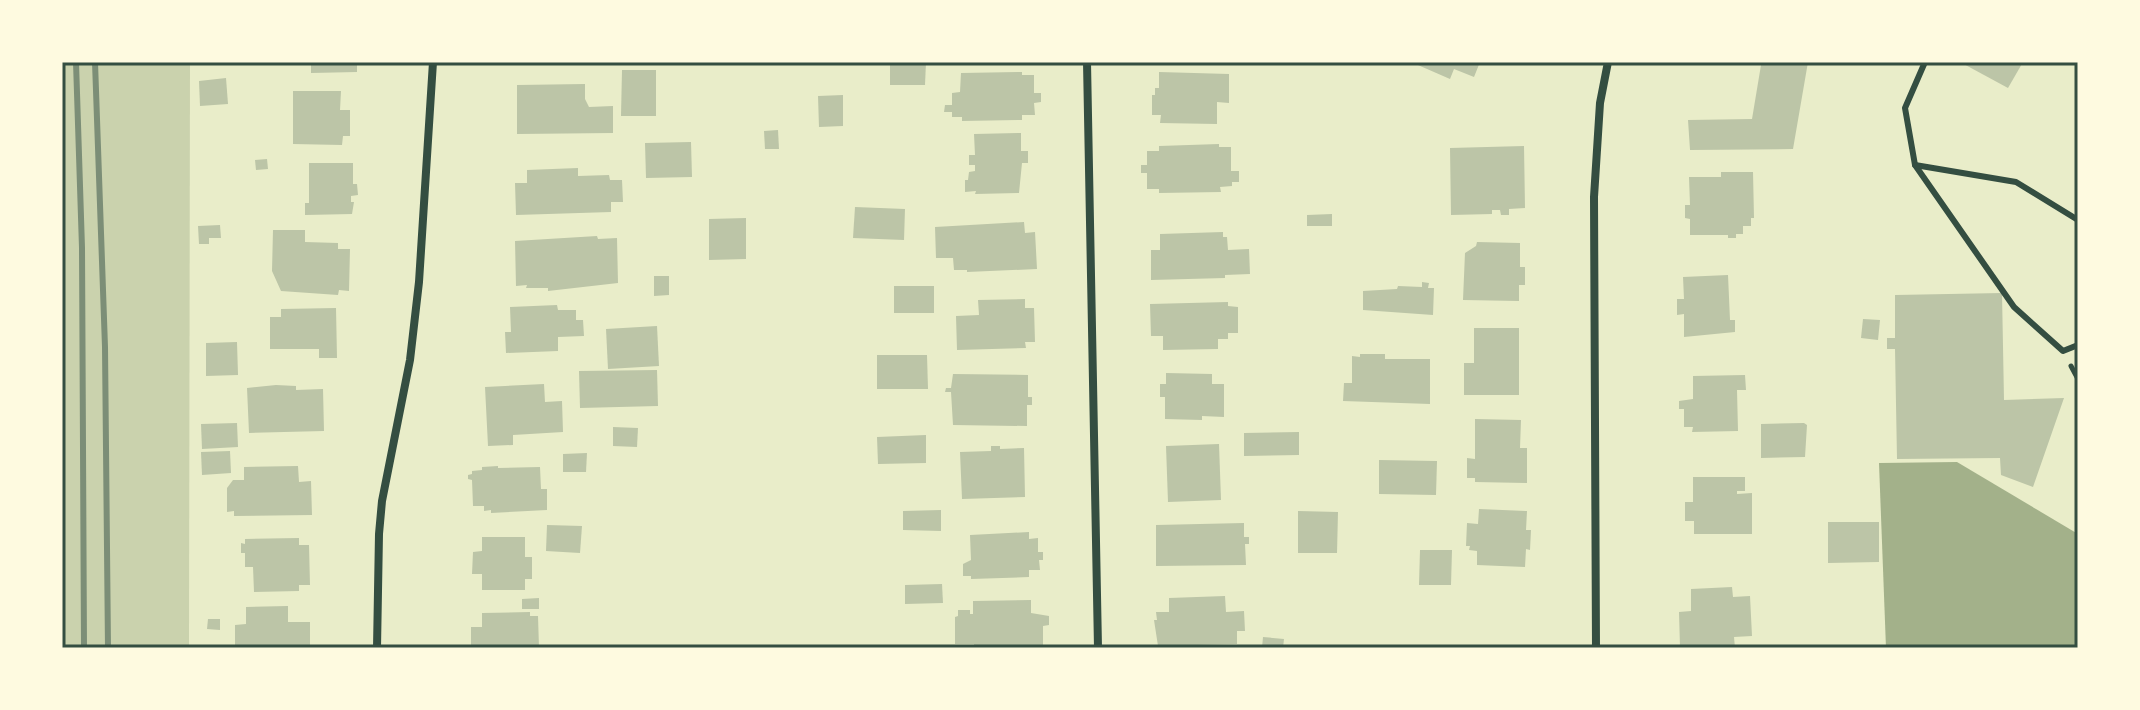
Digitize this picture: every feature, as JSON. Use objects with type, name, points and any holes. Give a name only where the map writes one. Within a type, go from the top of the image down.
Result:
[{"type":"street","points":[[377,648],[380,523],[410,360],[419,282],[433,62]]},
{"type":"street","points":[[1087,62],[1098,648]]},
{"type":"street","points":[[1596,648],[1594,197],[1597,129],[1608,62]]},
{"type":"lane","points":[[1925,62],[1905,108],[1915,165],[2014,307],[2063,351],[2078,345]]},
{"type":"lane","points":[[1915,165],[2016,182],[2078,220]]},
{"type":"shaded area","points":[[62,62],[190,62],[189,648],[62,648]]},
{"type":"shaded area","points":[[1957,462],[2078,534],[2078,648],[1886,648],[1879,463]]},
{"type":"building","points":[[311,62],[357,62],[357,72],[311,73]]},
{"type":"building","points":[[890,62],[926,62],[925,85],[890,85]]},
{"type":"building","points":[[1411,62],[1480,62],[1474,77],[1454,69],[1450,79]]},
{"type":"building","points":[[1753,62],[1808,62],[1793,149],[1690,150],[1688,120],[1752,119],[1761,65]]},
{"type":"building","points":[[1960,62],[2023,62],[2008,88]]},
{"type":"building","points":[[622,70],[656,70],[656,116],[621,116]]},
{"type":"building","points":[[1022,72],[1022,75],[1034,75],[1034,93],[1041,93],[1041,102],[1034,103],[1035,115],[1022,115],[1022,120],[962,121],[962,117],[952,117],[952,112],[944,112],[945,105],[952,105],[952,93],[960,92],[961,73]]},
{"type":"building","points":[[1159,72],[1229,74],[1229,103],[1217,102],[1217,124],[1160,123],[1161,115],[1152,115],[1152,95],[1155,95],[1155,88],[1159,88]]},
{"type":"building","points":[[226,78],[228,104],[200,106],[199,81]]},
{"type":"building","points":[[585,84],[585,99],[589,107],[613,106],[613,133],[517,134],[517,85]]},
{"type":"building","points":[[293,91],[341,91],[340,110],[350,110],[350,136],[343,136],[342,145],[293,144]]},
{"type":"building","points":[[843,95],[843,126],[819,127],[818,96]]},
{"type":"building","points":[[778,130],[779,149],[765,149],[764,131]]},
{"type":"building","points":[[1021,133],[1021,151],[1028,151],[1028,163],[1022,163],[1019,193],[965,192],[965,180],[968,180],[969,172],[975,171],[975,165],[969,165],[969,155],[975,155],[974,134]]},
{"type":"building","points":[[691,142],[692,177],[646,178],[645,143]]},
{"type":"building","points":[[1219,144],[1219,147],[1231,147],[1231,171],[1239,171],[1239,182],[1220,187],[1221,192],[1159,193],[1159,189],[1147,189],[1147,173],[1141,173],[1141,165],[1147,165],[1147,151],[1159,151],[1159,146]]},
{"type":"building","points":[[1524,146],[1525,208],[1509,209],[1509,215],[1492,210],[1492,214],[1451,215],[1450,148]]},
{"type":"building","points":[[267,159],[268,169],[256,170],[255,160]]},
{"type":"building","points":[[309,163],[353,163],[353,184],[357,184],[358,195],[351,196],[351,202],[354,202],[352,214],[305,215],[305,203],[309,203]]},
{"type":"building","points":[[578,168],[578,176],[609,175],[610,180],[622,180],[623,202],[611,202],[611,212],[516,215],[515,183],[527,183],[527,170]]},
{"type":"building","points":[[1721,172],[1753,172],[1754,218],[1751,218],[1751,226],[1743,226],[1743,234],[1736,234],[1736,238],[1728,238],[1728,235],[1690,235],[1690,219],[1685,218],[1685,205],[1690,205],[1689,177],[1721,177]]},
{"type":"building","points":[[855,207],[905,209],[904,240],[853,238]]},
{"type":"building","points":[[1332,214],[1332,226],[1307,226],[1307,215]]},
{"type":"building","points":[[746,218],[746,259],[709,260],[709,219]]},
{"type":"building","points":[[1024,222],[1025,233],[1035,232],[1037,269],[967,272],[954,270],[953,258],[936,258],[935,227]]},
{"type":"building","points":[[220,225],[221,238],[209,238],[209,244],[199,244],[198,226]]},
{"type":"building","points":[[273,230],[305,230],[305,242],[338,243],[338,249],[350,249],[349,291],[339,290],[338,295],[281,291],[272,271]]},
{"type":"building","points":[[1223,232],[1223,237],[1227,237],[1228,250],[1249,249],[1250,274],[1225,275],[1225,278],[1151,280],[1151,250],[1160,250],[1160,234]]},
{"type":"building","points":[[597,236],[598,239],[617,238],[618,283],[548,291],[548,288],[516,286],[515,241]]},
{"type":"building","points":[[1477,242],[1520,243],[1520,267],[1525,267],[1525,285],[1519,285],[1519,301],[1463,300],[1465,253]]},
{"type":"building","points":[[1728,275],[1730,320],[1735,320],[1735,332],[1684,337],[1684,314],[1677,315],[1677,299],[1684,299],[1683,277]]},
{"type":"building","points":[[654,276],[669,276],[669,295],[654,296]]},
{"type":"building","points":[[1422,282],[1429,283],[1428,288],[1434,288],[1433,315],[1363,310],[1363,291],[1397,289],[1398,286],[1422,287]]},
{"type":"building","points":[[894,286],[934,286],[934,313],[894,313]]},
{"type":"building","points":[[2002,293],[2004,400],[2064,398],[2033,487],[2001,475],[2000,458],[1897,459],[1895,349],[1887,349],[1887,338],[1895,338],[1895,295]]},
{"type":"building","points":[[1025,299],[1025,308],[1034,308],[1035,342],[1025,342],[1026,348],[957,350],[956,316],[979,315],[978,300]]},
{"type":"building","points":[[1228,302],[1228,306],[1238,307],[1238,333],[1228,333],[1228,339],[1218,339],[1218,349],[1163,350],[1163,336],[1151,336],[1150,304]]},
{"type":"building","points":[[557,305],[558,310],[576,310],[576,320],[583,320],[584,336],[558,337],[558,351],[506,353],[505,332],[511,332],[510,307]]},
{"type":"building","points":[[336,308],[337,358],[319,358],[319,349],[270,349],[270,317],[281,317],[281,309]]},
{"type":"building","points":[[1863,319],[1880,320],[1878,340],[1861,338]]},
{"type":"building","points":[[657,326],[659,366],[608,369],[606,329]]},
{"type":"building","points":[[1474,328],[1519,328],[1519,395],[1464,395],[1464,363],[1474,363]]},
{"type":"building","points":[[237,342],[238,375],[206,376],[206,343]]},
{"type":"building","points":[[1360,354],[1385,354],[1385,359],[1430,359],[1430,404],[1343,401],[1344,383],[1352,383],[1352,356],[1360,357]]},
{"type":"building","points":[[877,355],[927,355],[928,389],[877,389]]},
{"type":"building","points":[[657,370],[658,406],[580,408],[579,371]]},
{"type":"building","points":[[1166,373],[1212,374],[1212,384],[1224,384],[1224,417],[1165,419],[1165,397],[1160,397],[1160,384],[1166,384]]},
{"type":"building","points":[[953,374],[1028,375],[1028,397],[1032,397],[1032,405],[1027,405],[1027,426],[953,425],[951,392],[945,392],[946,388],[951,388]]},
{"type":"building","points":[[1745,375],[1746,390],[1737,390],[1738,431],[1692,432],[1693,427],[1684,427],[1684,409],[1679,409],[1679,401],[1693,399],[1693,376]]},
{"type":"building","points":[[544,384],[545,402],[562,401],[563,432],[513,435],[513,445],[488,446],[485,387]]},
{"type":"building","points":[[296,386],[296,390],[323,389],[324,431],[249,433],[247,388]]},
{"type":"building","points":[[1475,419],[1521,420],[1520,448],[1527,448],[1527,483],[1475,482],[1475,478],[1467,478],[1467,458],[1475,459]]},
{"type":"building","points":[[237,423],[238,447],[202,449],[201,424]]},
{"type":"building","points":[[1761,424],[1807,425],[1805,457],[1761,458]]},
{"type":"building","points":[[613,427],[638,428],[637,447],[613,446]]},
{"type":"building","points":[[1299,432],[1299,455],[1244,456],[1244,433]]},
{"type":"building","points":[[926,435],[926,463],[878,464],[877,437]]},
{"type":"building","points":[[1219,444],[1221,500],[1168,502],[1166,446]]},
{"type":"building","points":[[991,446],[1000,446],[1000,449],[1024,448],[1025,497],[962,499],[960,452],[991,451]]},
{"type":"building","points":[[230,451],[231,473],[202,475],[201,452]]},
{"type":"building","points":[[587,453],[586,472],[563,472],[563,454]]},
{"type":"building","points":[[1379,460],[1437,461],[1436,495],[1379,494]]},
{"type":"building","points":[[298,466],[299,482],[311,481],[312,515],[234,516],[234,511],[227,512],[227,488],[233,480],[244,480],[244,467]]},
{"type":"building","points":[[482,467],[540,467],[541,489],[547,489],[547,510],[491,513],[491,510],[484,511],[484,506],[473,506],[472,480],[468,479],[468,475],[472,471],[482,470]]},
{"type":"building","points":[[1693,477],[1745,477],[1745,491],[1737,491],[1737,494],[1752,493],[1752,534],[1694,534],[1694,521],[1685,521],[1685,502],[1693,502]]},
{"type":"building","points":[[1479,509],[1527,511],[1526,530],[1531,530],[1525,567],[1477,565],[1477,551],[1469,550],[1470,546],[1466,546],[1467,523],[1478,524]]},
{"type":"building","points":[[941,510],[941,531],[903,530],[903,511]]},
{"type":"building","points":[[1298,511],[1338,512],[1337,553],[1298,553]]},
{"type":"building","points":[[1828,522],[1879,522],[1879,562],[1828,563]]},
{"type":"building","points":[[1244,523],[1244,537],[1249,537],[1249,544],[1245,544],[1246,565],[1156,566],[1156,525]]},
{"type":"building","points":[[547,525],[582,526],[580,553],[546,551]]},
{"type":"building","points":[[1029,532],[1029,539],[1038,538],[1038,552],[1043,552],[1043,560],[1039,560],[1040,570],[1029,570],[1029,577],[971,579],[971,576],[963,576],[963,564],[971,560],[970,535]]},
{"type":"building","points":[[482,537],[525,537],[525,557],[532,557],[532,579],[525,579],[525,590],[482,590],[482,574],[472,574],[473,552],[482,551]]},
{"type":"building","points":[[299,538],[299,545],[309,545],[310,585],[299,585],[299,591],[254,592],[253,567],[245,567],[241,543],[245,544],[245,539]]},
{"type":"building","points":[[1420,550],[1452,550],[1451,585],[1419,585]]},
{"type":"building","points":[[942,584],[943,603],[905,604],[905,585]]},
{"type":"building","points":[[1732,587],[1733,597],[1750,596],[1752,636],[1734,637],[1735,648],[1680,647],[1679,612],[1691,611],[1691,589]]},
{"type":"building","points":[[1225,596],[1226,612],[1244,611],[1245,631],[1237,631],[1237,644],[1158,646],[1154,620],[1157,620],[1156,612],[1169,612],[1169,598]]},
{"type":"building","points":[[539,598],[539,609],[522,609],[522,599]]},
{"type":"building","points":[[1031,600],[1031,613],[1049,616],[1049,625],[1043,626],[1043,645],[987,648],[955,644],[955,617],[958,610],[970,610],[973,614],[973,601]]},
{"type":"building","points":[[288,606],[288,622],[310,622],[310,648],[235,648],[235,625],[246,624],[246,607]]},
{"type":"building","points":[[530,612],[530,616],[538,616],[539,648],[471,648],[471,627],[482,627],[482,613]]},
{"type":"building","points":[[208,619],[220,619],[220,630],[207,629]]},
{"type":"building","points":[[1263,637],[1284,639],[1283,648],[1262,648]]},
{"type":"railway","points":[[76,62],[82,248],[84,648]]},
{"type":"railway","points":[[95,62],[105,347],[108,648]]}]
